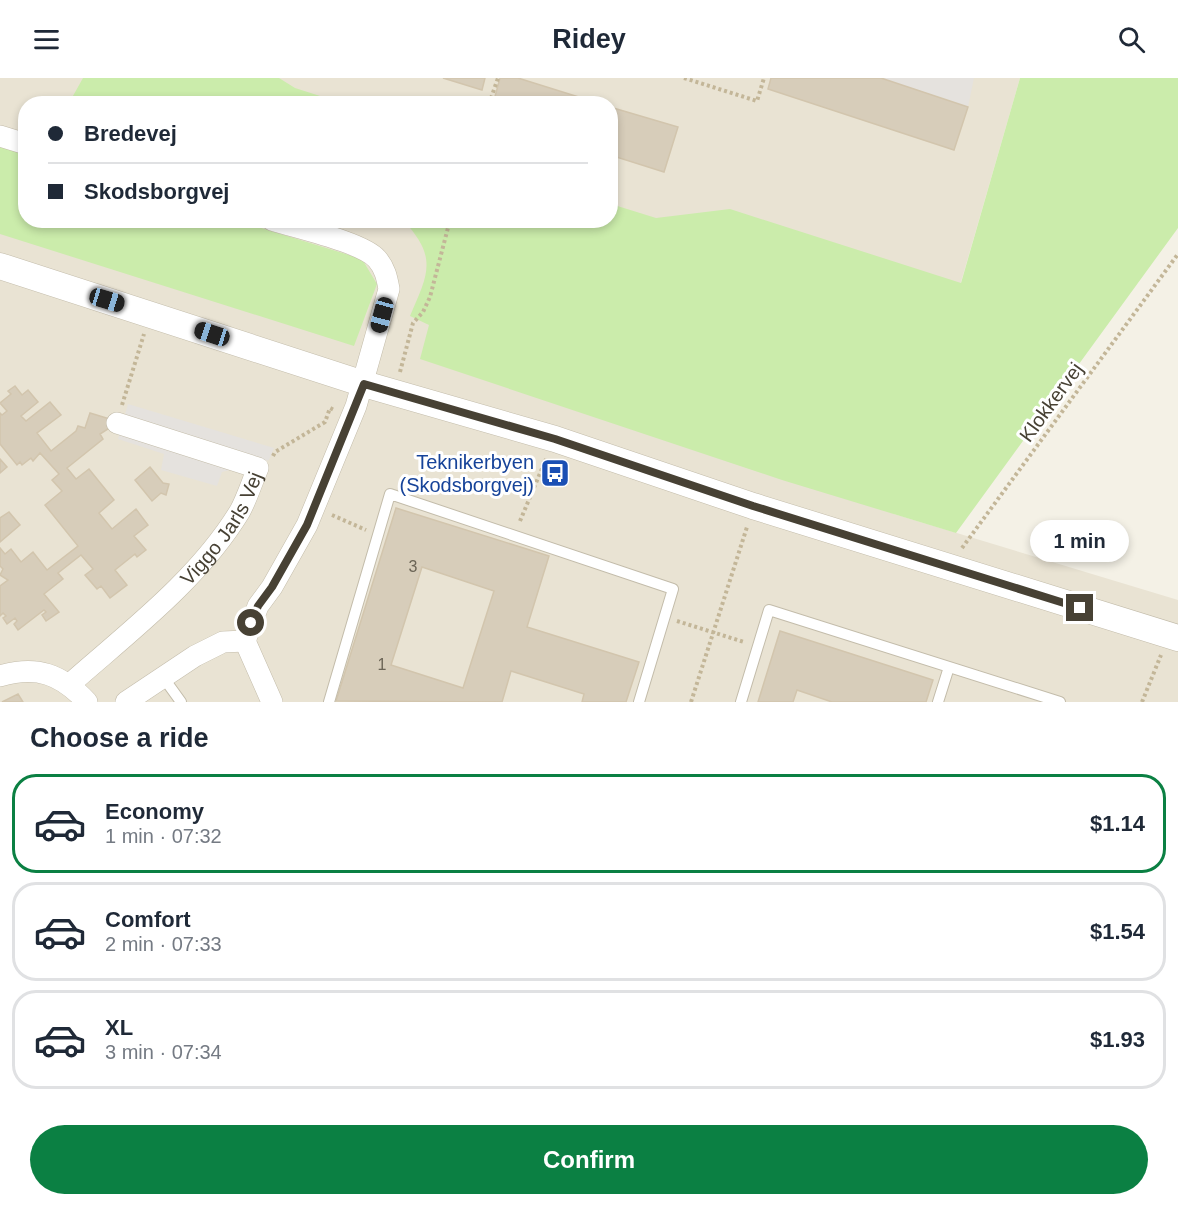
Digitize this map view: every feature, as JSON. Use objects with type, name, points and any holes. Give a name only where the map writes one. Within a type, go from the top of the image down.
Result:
[{"type":"street","points":[[0,136],[18,142]]},
{"type":"street","points":[[272,702],[245,641],[258,606],[272,587],[314,508],[352,416],[364,384],[389,289],[385,272],[376,258],[362,248],[298,228]]},
{"type":"street","points":[[0,267],[364,384],[555,439],[753,506],[1173,637]]},
{"type":"street","name":"Viggo Jarls Vej","points":[[70,684],[178,587],[215,546],[241,509],[258,468],[117,423]]},
{"type":"street","points":[[126,702],[223,642],[245,641]]},
{"type":"street","points":[[0,676],[16,672],[43,673],[70,684],[87,702]]},
{"type":"lane","points":[[329,702],[390,494],[673,589],[639,702]]},
{"type":"lane","points":[[741,702],[769,610],[1060,702]]},
{"type":"lane","points":[[938,702],[949,667]]},
{"type":"lane","points":[[163,677],[181,702]]},
{"type":"path","points":[[492,96],[498,78]]},
{"type":"path","points":[[684,78],[757,101],[764,78]]},
{"type":"path","points":[[394,393],[413,323],[423,312],[430,297],[448,228]]},
{"type":"path","name":"Klokkervej","points":[[948,568],[1178,254]]},
{"type":"path","points":[[117,423],[150,314]]},
{"type":"path","points":[[258,468],[269,463],[275,452],[325,422],[330,408],[352,416]]},
{"type":"path","points":[[514,536],[555,439]]},
{"type":"path","points":[[691,702],[753,506]]},
{"type":"path","points":[[314,508],[378,535]]},
{"type":"path","points":[[665,617],[758,645]]},
{"type":"path","points":[[1142,702],[1173,637]]},
{"type":"shaded area","points":[[0,78],[1020,78],[894,514],[1178,600],[1178,702],[0,702]]},
{"type":"shaded area","points":[[881,78],[974,78],[968,107]]},
{"type":"shaded area","points":[[128,404],[274,448],[269,460],[222,472],[217,486],[161,470],[164,454],[118,439]]},
{"type":"green space","points":[[83,78],[279,78],[295,88],[320,96],[73,96]]},
{"type":"green space","points":[[1020,78],[1178,78],[1178,228],[956,533],[782,480],[420,359],[429,325],[410,316],[425,277],[426,256],[410,228],[618,228],[618,206],[656,218],[730,209],[961,283]]},
{"type":"green space","points":[[0,145],[18,151],[18,228],[262,228],[362,259],[377,284],[354,346],[0,234]]},
{"type":"building","points":[[443,78],[485,78],[482,90]]},
{"type":"building","points":[[500,78],[518,78],[575,96],[495,96]]},
{"type":"building","points":[[771,78],[881,78],[968,107],[954,150],[768,89]]},
{"type":"building","points":[[618,109],[678,127],[664,172],[618,158]]},
{"type":"building","points":[[15,386],[22,395],[28,390],[38,402],[21,416],[26,421],[50,402],[61,415],[37,433],[51,451],[76,431],[78,426],[85,428],[90,413],[113,420],[111,427],[100,434],[103,439],[67,468],[76,479],[89,469],[114,500],[99,513],[112,529],[136,509],[148,525],[134,536],[146,550],[137,557],[135,554],[115,570],[127,585],[110,598],[101,586],[97,589],[85,575],[93,569],[81,555],[58,573],[63,579],[44,594],[59,612],[46,621],[42,615],[46,612],[44,610],[18,630],[14,624],[17,621],[15,618],[7,624],[3,618],[6,616],[3,613],[0,616],[0,586],[8,580],[0,575],[3,569],[0,566],[0,548],[5,554],[11,549],[21,562],[33,552],[47,570],[78,546],[45,505],[62,491],[52,480],[59,474],[40,453],[33,461],[31,458],[22,465],[20,462],[17,465],[0,444],[0,413],[2,415],[7,411],[0,403],[11,394],[8,391]]},
{"type":"building","points":[[0,459],[7,467],[0,473]]},
{"type":"building","points":[[150,467],[163,483],[169,484],[166,495],[161,493],[152,501],[135,480]]},
{"type":"building","points":[[396,508],[549,556],[527,627],[639,662],[626,702],[582,702],[584,694],[511,671],[502,702],[336,701]],"holes":[[[422,567],[494,591],[463,688],[391,665]]]},
{"type":"building","points":[[9,512],[20,525],[0,542],[0,518]]},
{"type":"building","points":[[780,631],[933,680],[926,702],[832,702],[797,690],[793,702],[758,702]]},
{"type":"building","points":[[18,694],[23,702],[2,702]]},
{"type":"place","name":"Teknikerbyen (Skodsborgvej)","points":[[555,473]]},
{"type":"route","points":[[251,623],[258,606],[272,587],[307,525],[364,384],[555,439],[753,506],[1080,608]]}]
